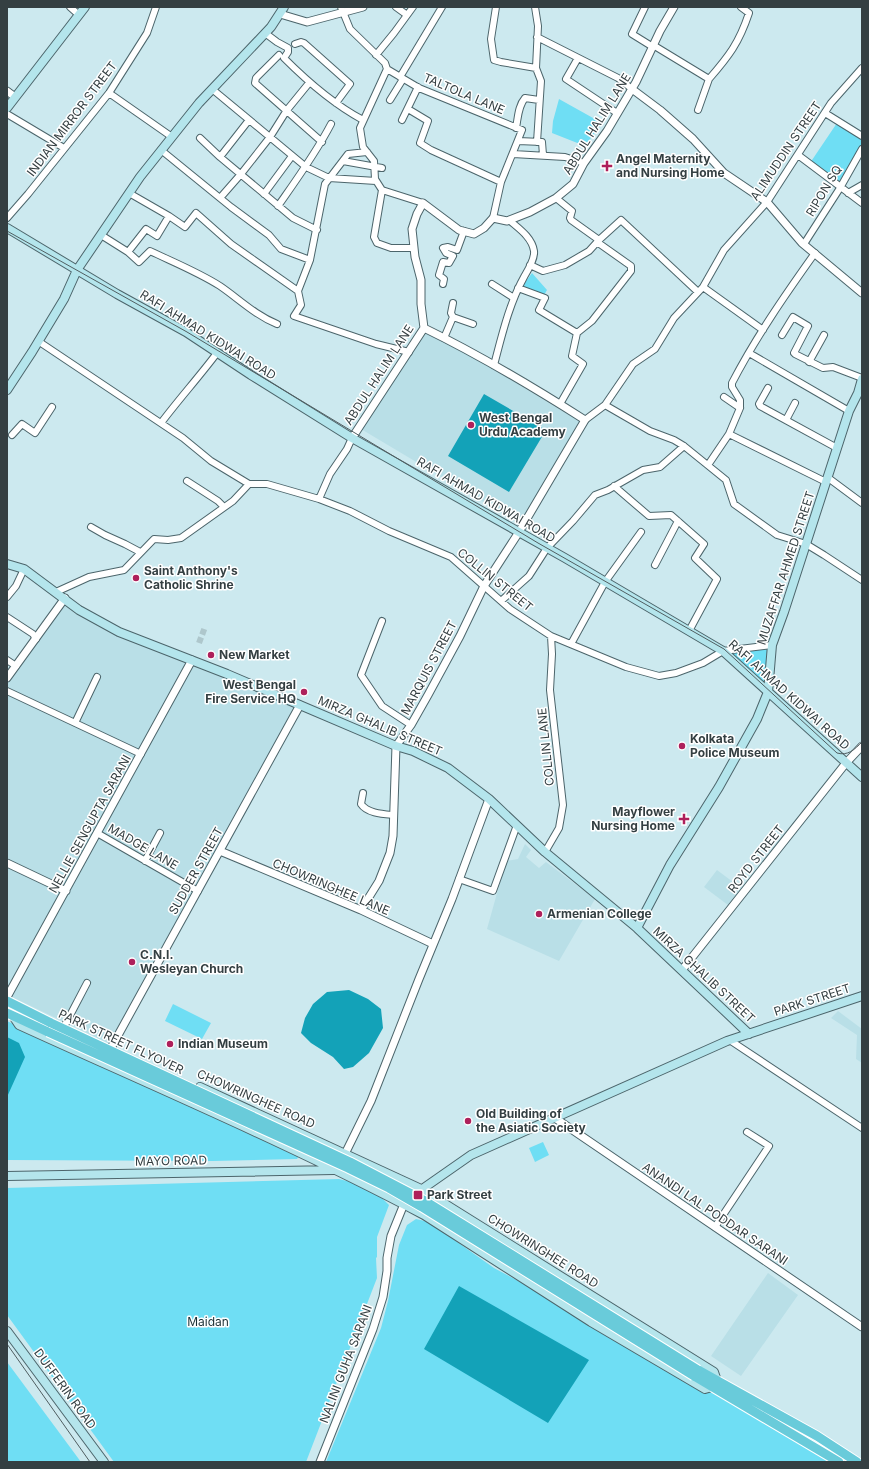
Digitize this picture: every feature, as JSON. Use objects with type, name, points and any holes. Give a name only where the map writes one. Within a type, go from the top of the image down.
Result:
[{"type":"main road","points":[[7,108],[85,7]]},
{"type":"main road","points":[[7,390],[64,299],[78,270],[140,177],[212,89],[265,33],[282,11]]},
{"type":"main road","name":"RAFI AHMAD KIDWAI ROAD","points":[[7,228],[186,332],[352,438],[547,548],[723,650],[862,777]]},
{"type":"main road","name":"MUZAFFAR AHMED STREET","points":[[637,928],[667,869],[719,787],[757,719],[768,692],[772,645],[784,612],[836,448],[849,410],[860,391],[862,378]]},
{"type":"main road","name":"MIRZA GHALIB STREET","points":[[7,564],[24,568],[80,610],[119,632],[192,660],[396,746],[412,751],[448,768],[489,799],[545,852],[637,928],[749,1034]]},
{"type":"main road","name":"PARK STREET","points":[[404,1204],[421,1189],[472,1155],[721,1044],[862,996]]},
{"type":"main road","points":[[7,1002],[17,1006]]},
{"type":"main road","name":"CHOWRINGHEE ROAD","points":[[17,1006],[27,1007],[112,1048],[346,1153],[421,1189],[714,1372],[714,1384]]},
{"type":"main road","name":"PARK STREET FLYOVER","points":[[17,1006],[50,1027],[389,1188],[714,1384]]},
{"type":"main road","name":"CHOWRINGHEE ROAD","points":[[10,1015],[20,1025],[316,1159],[404,1204],[424,1215],[591,1322],[705,1389],[714,1384]]},
{"type":"main road","name":"PARK STREET FLYOVER","points":[[10,1015],[50,1027]]},
{"type":"main road","name":"MAYO ROAD","points":[[7,1176],[336,1170]]},
{"type":"main road","points":[[541,1290],[540,1283],[542,1276],[548,1272],[554,1272]]},
{"type":"main road","name":"DUFFERIN ROAD","points":[[7,1331],[104,1462]]},
{"type":"main road","name":"CHOWRINGHEE ROAD","points":[[714,1384],[839,1462]]},
{"type":"main road","name":"CHOWRINGHEE ROAD","points":[[714,1384],[817,1436],[857,1462]]},
{"type":"street","points":[[70,7],[79,15]]},
{"type":"street","name":"INDIAN MIRROR STREET","points":[[7,218],[108,94],[147,34],[156,7]]},
{"type":"street","points":[[282,11],[307,22],[342,10],[363,7]]},
{"type":"street","points":[[396,7],[407,15]]},
{"type":"street","points":[[376,55],[413,7]]},
{"type":"street","points":[[496,7],[491,39],[494,60],[536,68]]},
{"type":"street","points":[[534,7],[538,26],[536,68],[541,81],[537,142]]},
{"type":"street","points":[[645,7],[632,34],[709,79]]},
{"type":"street","name":"ABDUL HALIM LANE","points":[[493,218],[509,220],[530,212],[556,198],[573,184],[584,163],[607,131],[632,89],[674,7]]},
{"type":"street","points":[[698,110],[709,79],[730,54],[742,34],[749,13],[741,7]]},
{"type":"street","points":[[390,100],[440,8]]},
{"type":"street","name":"TALTOLA LANE","points":[[342,10],[350,30],[385,63],[387,69],[418,87],[522,130],[501,182],[493,218]]},
{"type":"street","points":[[265,33],[288,48],[288,52],[284,58],[310,83],[346,111],[363,120]]},
{"type":"street","points":[[537,37],[618,78],[660,110],[693,139],[724,173],[767,202],[804,244],[862,293]]},
{"type":"street","points":[[295,44],[301,42],[304,43],[350,84],[336,103]]},
{"type":"street","points":[[279,55],[256,78],[255,83],[322,142]]},
{"type":"street","points":[[578,58],[566,79],[618,113]]},
{"type":"street","name":"ALIMUDDIN STREET","points":[[518,533],[585,420],[605,405],[633,364],[654,349],[674,318],[701,289],[724,250],[767,202],[831,103],[862,68]]},
{"type":"street","points":[[387,69],[360,128],[362,147],[374,161],[376,181],[382,190],[423,203],[459,230],[464,232],[474,234],[484,228],[493,218]]},
{"type":"street","points":[[220,198],[270,137],[287,110],[310,83]]},
{"type":"street","points":[[402,120],[418,87]]},
{"type":"street","points":[[212,89],[306,167],[329,178],[376,181]]},
{"type":"street","points":[[7,91],[15,97]]},
{"type":"street","points":[[108,94],[172,137]]},
{"type":"street","points":[[516,128],[522,101],[525,98],[539,100]]},
{"type":"street","points":[[408,109],[428,121],[420,143],[431,150],[501,182]]},
{"type":"street","points":[[825,113],[862,136]]},
{"type":"street","points":[[7,114],[64,148]]},
{"type":"street","points":[[220,157],[250,120]]},
{"type":"street","points":[[278,206],[306,167],[322,142],[331,124]]},
{"type":"street","points":[[200,138],[220,157],[293,218],[316,230]]},
{"type":"street","points":[[518,141],[542,142],[543,155]]},
{"type":"street","name":"RIPON SQ","points":[[804,244],[840,188],[862,149]]},
{"type":"street","points":[[161,150],[220,198],[269,235],[281,249],[310,260]]},
{"type":"street","points":[[367,152],[348,154],[325,184],[310,260],[298,291],[301,305],[294,316],[376,344],[409,352]]},
{"type":"street","points":[[513,154],[569,158],[584,163]]},
{"type":"street","points":[[798,155],[862,203]]},
{"type":"street","points":[[264,194],[292,156]]},
{"type":"street","points":[[343,161],[382,168]]},
{"type":"street","points":[[848,193],[862,185]]},
{"type":"street","points":[[382,190],[374,237],[377,243],[391,248],[414,248]]},
{"type":"street","points":[[129,193],[185,227],[196,213],[231,244],[298,291]]},
{"type":"street","points":[[556,198],[572,211],[570,218],[572,220],[631,266],[631,271],[592,321],[577,332],[572,356],[583,364],[560,404]]},
{"type":"street","name":"ABDUL HALIM LANE","points":[[352,438],[424,328],[421,304],[421,280],[415,257],[412,229],[417,214],[423,203]]},
{"type":"street","points":[[128,252],[146,229],[157,236],[169,216]]},
{"type":"street","points":[[494,365],[509,311],[518,288],[530,265],[534,251],[529,239],[509,220]]},
{"type":"street","points":[[530,265],[543,271],[565,264],[589,251],[621,220],[701,289],[763,330]]},
{"type":"street","points":[[443,284],[444,279],[439,276],[443,262],[449,263],[452,256],[446,253],[443,248],[448,247],[457,250],[464,232]]},
{"type":"street","points":[[101,234],[128,252],[139,262],[150,251],[203,276],[221,287],[266,320],[277,324]]},
{"type":"street","points":[[708,465],[729,434],[740,408],[740,400],[732,387],[732,383],[763,330],[815,253]]},
{"type":"street","points":[[492,284],[514,298]]},
{"type":"street","points":[[518,288],[544,298],[540,310],[577,332]]},
{"type":"street","points":[[444,338],[453,317],[451,313],[453,303]]},
{"type":"street","points":[[453,317],[473,324]]},
{"type":"street","points":[[782,335],[793,317],[808,326],[794,353],[823,368],[833,367],[862,378]]},
{"type":"street","points":[[424,328],[494,365],[585,420]]},
{"type":"street","points":[[809,362],[824,335]]},
{"type":"street","points":[[38,341],[184,438],[211,461],[249,484],[233,501],[181,538],[168,540],[154,539],[124,570],[89,578],[56,592]]},
{"type":"street","points":[[161,423],[177,401],[217,353]]},
{"type":"street","points":[[749,353],[849,410]]},
{"type":"street","points":[[768,388],[759,405],[836,448]]},
{"type":"street","points":[[724,397],[740,408]]},
{"type":"street","points":[[786,420],[795,404]]},
{"type":"street","points":[[605,405],[650,431],[674,440],[684,446],[726,480],[734,504],[777,535],[806,544],[862,580]]},
{"type":"street","points":[[12,435],[22,424],[35,433],[52,407]]},
{"type":"street","points":[[729,434],[826,480],[862,502]]},
{"type":"street","points":[[319,499],[330,474],[347,449],[352,438]]},
{"type":"street","points":[[501,601],[529,576],[547,548],[595,495],[608,490],[642,470],[660,467],[684,446]]},
{"type":"street","points":[[187,481],[218,501],[224,507]]},
{"type":"street","name":"COLLIN STREET","points":[[249,484],[266,484],[319,499],[350,511],[389,531],[451,557],[510,609],[551,636],[626,667],[659,676],[676,673],[703,663],[723,650],[772,645]]},
{"type":"street","points":[[614,486],[649,516],[671,515],[704,544],[695,558],[717,579],[689,631]]},
{"type":"street","points":[[655,565],[678,521]]},
{"type":"street","points":[[91,527],[104,535],[140,552]]},
{"type":"street","points":[[571,644],[605,582],[641,532]]},
{"type":"street","name":"MARQUIS STREET","points":[[396,746],[411,725],[460,636],[484,586],[518,533]]},
{"type":"street","points":[[7,597],[16,586],[24,568]]},
{"type":"street","points":[[7,678],[65,598]]},
{"type":"street","points":[[7,617],[32,634],[36,639]]},
{"type":"street","points":[[382,621],[361,675],[382,706],[411,725]]},
{"type":"street","name":"COLLIN LANE","points":[[545,852],[559,828],[563,805],[550,690],[552,654],[551,636]]},
{"type":"street","points":[[7,660],[16,666]]},
{"type":"street","name":"NELLIE SENGUPTA SARANI","points":[[7,997],[192,660]]},
{"type":"street","points":[[75,723],[97,677]]},
{"type":"street","points":[[7,691],[141,754]]},
{"type":"street","name":"SUDDER STREET","points":[[112,1048],[300,705]]},
{"type":"street","points":[[361,910],[379,881],[390,853],[393,837],[396,746]]},
{"type":"street","name":"ROYD STREET","points":[[682,970],[846,763],[862,746]]},
{"type":"street","points":[[363,793],[361,804],[364,809],[393,815]]},
{"type":"street","points":[[336,1170],[346,1153],[371,1101],[489,799]]},
{"type":"street","points":[[459,879],[493,891],[517,825]]},
{"type":"street","name":"MADGE LANE","points":[[97,833],[198,891]]},
{"type":"street","points":[[145,861],[160,833]]},
{"type":"street","name":"CHOWRINGHEE LANE","points":[[220,851],[361,910],[433,944]]},
{"type":"street","points":[[7,863],[66,891]]},
{"type":"street","points":[[65,1025],[87,983]]},
{"type":"street","points":[[731,1041],[862,1128]]},
{"type":"street","name":"ANANDI LAL PODDAR SARANI","points":[[555,1118],[861,1325]]},
{"type":"street","points":[[715,1227],[769,1146],[747,1132]]},
{"type":"street","name":"NALINI GUHA SARANI","points":[[320,1462],[373,1329],[383,1297],[391,1236],[404,1204]]},
{"type":"shaded area","name":"West Bengal Urdu Academy","points":[[424,331],[469,354],[580,422],[522,525],[361,429]]},
{"type":"shaded area","points":[[484,394],[546,430],[509,492],[448,456]]},
{"type":"shaded area","points":[[66,600],[80,613],[190,661],[7,990],[7,682]]},
{"type":"shaded area","points":[[194,664],[296,706],[110,1044],[10,996]]},
{"type":"shaded area","name":"Armenian College","points":[[525,844],[531,850],[526,857],[539,868],[546,862],[595,899],[559,961],[487,929],[506,861],[518,859]]},
{"type":"shaded area","points":[[717,870],[741,888],[728,905],[704,887]]},
{"type":"shaded area","points":[[349,990],[368,999],[381,1009],[383,1028],[369,1053],[353,1067],[344,1069],[333,1057],[311,1043],[301,1033],[305,1018],[313,1004],[327,992]]},
{"type":"shaded area","points":[[838,1011],[862,1029],[862,1063],[856,1059],[857,1035],[831,1018]]},
{"type":"shaded area","points":[[7,1037],[19,1043],[25,1057],[7,1097]]},
{"type":"shaded area","points":[[768,1273],[798,1295],[741,1376],[711,1356]]},
{"type":"shaded area","points":[[459,1286],[589,1360],[548,1423],[424,1349]]},
{"type":"green space","points":[[559,99],[602,123],[585,146],[552,133],[553,121]]},
{"type":"green space","points":[[837,123],[862,139],[862,144],[839,182],[810,163]]},
{"type":"green space","points":[[532,273],[547,290],[543,297],[521,288]]},
{"type":"green space","points":[[768,649],[766,687],[729,652]]},
{"type":"green space","points":[[173,1004],[211,1023],[202,1039],[165,1021]]},
{"type":"green space","points":[[7,1021],[299,1156],[297,1159],[213,1161],[7,1160]]},
{"type":"green space","points":[[543,1142],[549,1155],[535,1162],[529,1148]]},
{"type":"green space","name":"Maidan","points":[[339,1179],[355,1183],[375,1191],[389,1205],[377,1237],[377,1278],[306,1462],[114,1462],[7,1315],[7,1188]]},
{"type":"green space","points":[[416,1219],[429,1222],[494,1268],[627,1339],[835,1462],[326,1462],[381,1328],[399,1245],[407,1225]]},
{"type":"green space","points":[[7,1362],[81,1462],[7,1462]]},
{"type":"tunnel","points":[[199,643],[205,627]]},
{"type":"tram line","points":[[7,231],[187,332],[538,543],[724,649],[837,753],[848,753],[862,742]]},
{"type":"tram line","points":[[7,1344],[90,1462]]},
{"type":"place","name":"Angel Maternity and Nursing Home","points":[[607,166]]},
{"type":"place","name":"West Bengal Urdu Academy","points":[[471,425]]},
{"type":"place","name":"Saint Anthony's Catholic Shrine","points":[[136,578]]},
{"type":"place","name":"New Market","points":[[211,655]]},
{"type":"place","name":"West Bengal Fire Service HQ","points":[[304,692]]},
{"type":"place","name":"Kolkata Police Museum","points":[[682,746]]},
{"type":"place","name":"Mayflower Nursing Home","points":[[684,819]]},
{"type":"place","name":"Armenian College","points":[[539,914]]},
{"type":"place","name":"C.N.I. Wesleyan Church","points":[[132,962]]},
{"type":"place","name":"Indian Museum","points":[[170,1044]]},
{"type":"place","name":"Old Building of the Asiatic Society","points":[[468,1121]]},
{"type":"place","name":"Park Street","points":[[418,1195]]}]
